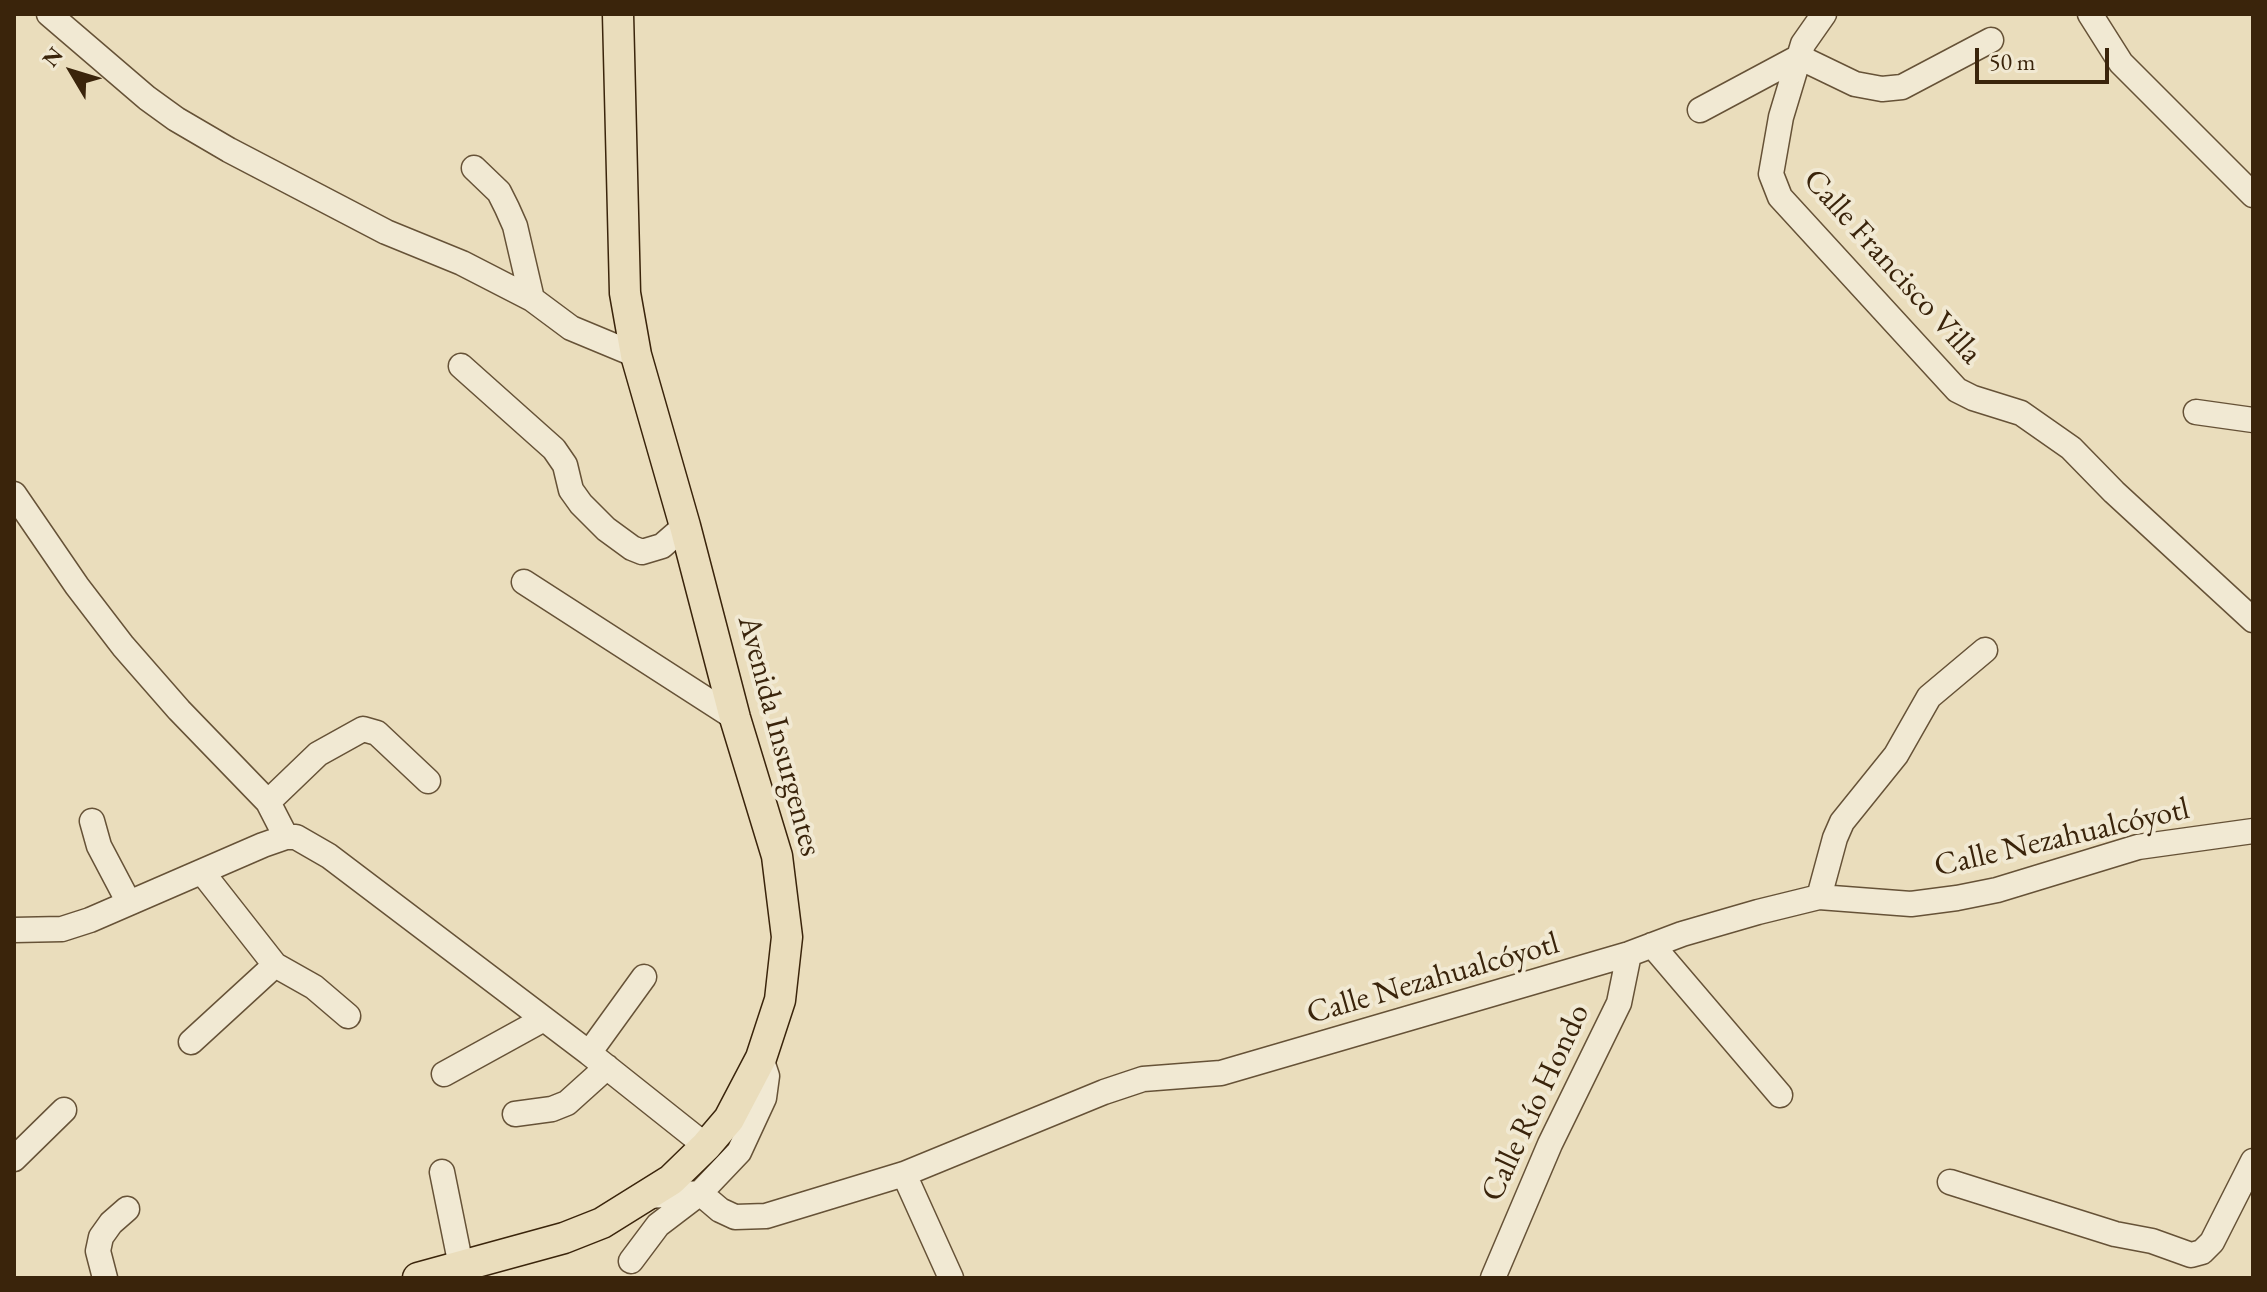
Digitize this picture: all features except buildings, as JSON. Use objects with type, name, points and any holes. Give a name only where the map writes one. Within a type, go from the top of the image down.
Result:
[{"type":"main road","name":"Avenida Insurgentes","points":[[418,1278],[564,1238],[602,1223],[671,1180],[729,1119],[761,1058],[780,1000],[787,937],[777,856],[735,718],[636,355],[625,293],[618,14]]},
{"type":"street","points":[[49,14],[147,98],[189,127],[386,232],[462,263],[532,299],[571,328],[636,355]]},
{"type":"street","name":"Calle Francisco Villa","points":[[1824,14],[1803,44],[1772,160],[1773,184],[1780,197],[1957,390],[2021,413],[2071,448],[2125,503],[2253,620]]},
{"type":"street","points":[[2090,14],[2121,63],[2253,195]]},
{"type":"street","points":[[1700,110],[1799,57],[1855,84],[1882,89],[1902,87],[1991,40]]},
{"type":"street","points":[[474,168],[499,192],[515,226],[532,299]]},
{"type":"street","points":[[461,366],[554,449],[565,465],[571,490],[581,504],[606,529],[632,548],[650,551],[662,546],[685,526]]},
{"type":"street","points":[[2196,412],[2253,420]]},
{"type":"street","points":[[14,494],[58,560],[123,646],[179,710],[268,802],[286,837]]},
{"type":"street","points":[[524,582],[735,718]]},
{"type":"street","points":[[1819,897],[1842,822],[1896,755],[1929,697],[1985,650]]},
{"type":"street","points":[[268,802],[318,754],[363,729],[377,733],[428,781]]},
{"type":"street","points":[[92,821],[99,846],[129,903]]},
{"type":"street","name":"Calle Nezahualcóyotl","points":[[700,1193],[720,1210],[735,1217],[766,1216],[904,1174],[1143,1079],[1221,1073],[1640,950],[1758,912],[1819,897],[1911,904],[1957,898],[1997,890],[2138,847],[2253,831]]},
{"type":"street","points":[[14,930],[62,929],[286,837],[296,837],[316,847],[598,1060],[706,1146]]},
{"type":"street","points":[[202,872],[275,965],[314,987],[348,1016]]},
{"type":"street","points":[[1640,950],[1780,1095]]},
{"type":"street","name":"Calle Río Hondo","points":[[1493,1278],[1550,1144],[1619,1003],[1640,950]]},
{"type":"street","points":[[191,1042],[275,965]]},
{"type":"street","points":[[515,1114],[552,1109],[567,1103],[598,1060],[644,977]]},
{"type":"street","points":[[444,1074],[544,1019]]},
{"type":"street","points":[[631,1261],[658,1225],[700,1193],[739,1152],[764,1098],[767,1076],[761,1058]]},
{"type":"street","points":[[14,1159],[64,1110]]},
{"type":"street","points":[[1950,1182],[2191,1255],[2202,1252],[2212,1242],[2253,1161]]},
{"type":"street","points":[[442,1172],[461,1266]]},
{"type":"street","points":[[904,1174],[951,1278]]},
{"type":"street","points":[[647,1196],[700,1193]]},
{"type":"street","points":[[105,1278],[98,1251],[101,1237],[127,1209]]}]
